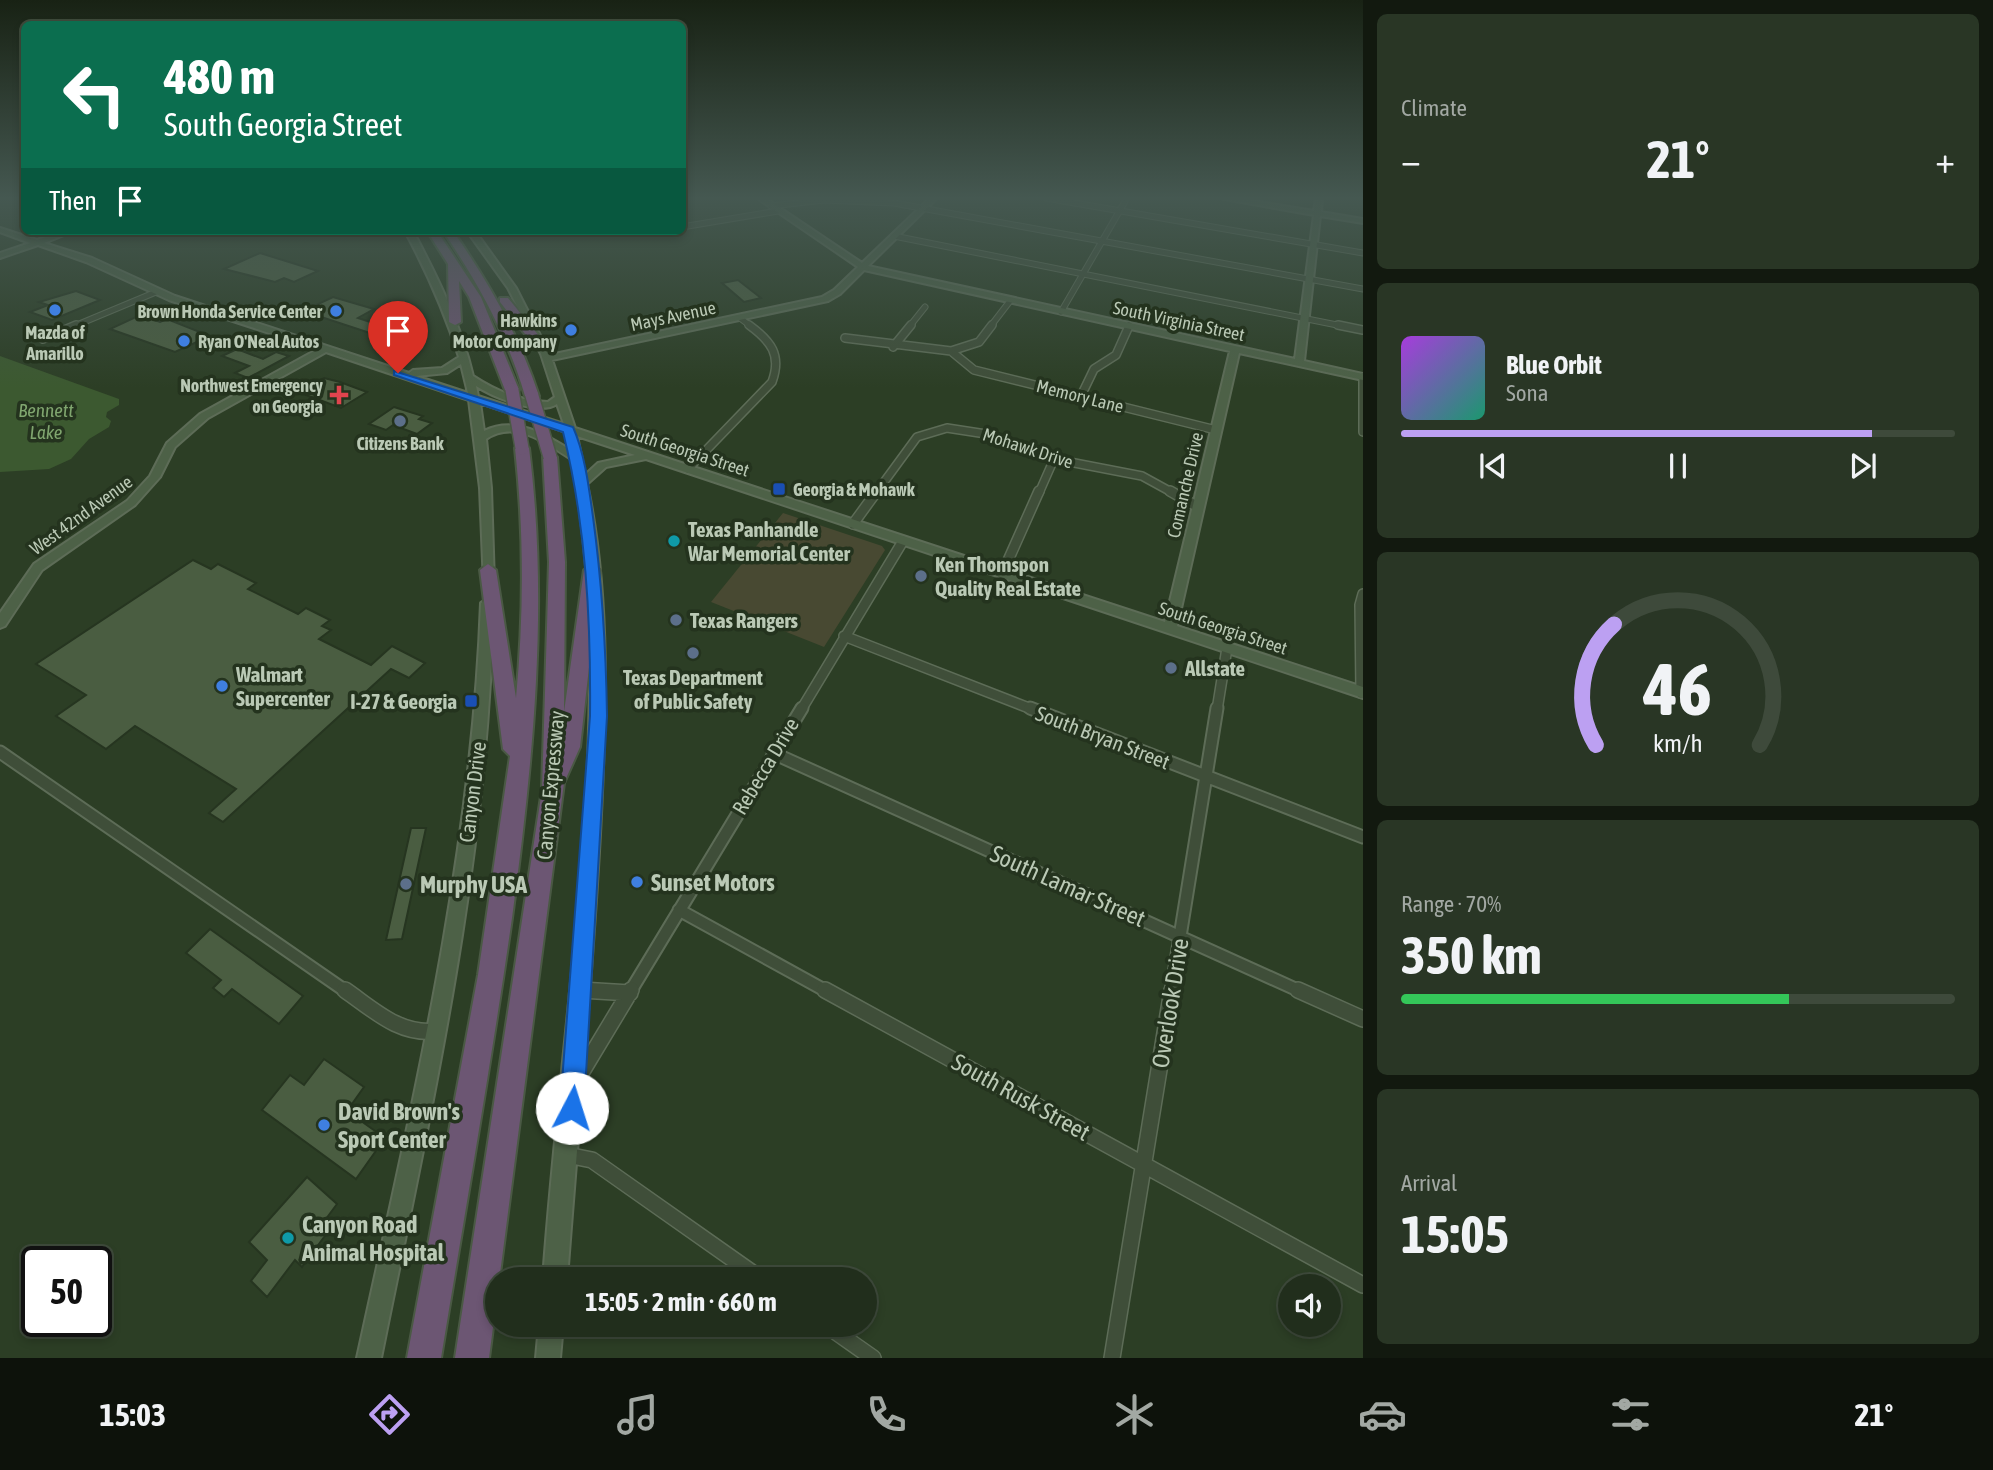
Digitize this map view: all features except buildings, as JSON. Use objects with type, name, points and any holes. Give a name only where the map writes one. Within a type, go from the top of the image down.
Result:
[{"type":"highway","points":[[451,261],[456,296],[455,322]]},
{"type":"highway","name":"Canyon Expressway","points":[[424,1358],[491,975],[517,800],[529,657],[530,517],[512,390],[475,297],[451,261]]},
{"type":"highway","name":"Canyon Expressway","points":[[469,261],[505,320],[520,354],[550,457],[557,562],[553,790],[472,1358]]},
{"type":"highway","points":[[471,264],[480,270],[543,352]]},
{"type":"highway","points":[[488,570],[511,715],[517,800]]},
{"type":"highway","points":[[553,790],[570,747],[592,570]]},
{"type":"highway","points":[[414,1358],[440,1270]]},
{"type":"main road","name":"South Georgia Street","points":[[87,261],[156,292],[1362,693]]},
{"type":"main road","name":"Canyon Drive","points":[[369,1358],[436,1031],[476,765],[488,570],[486,502],[476,399],[455,322],[424,261]]},
{"type":"main road","points":[[492,261],[512,289],[543,352],[569,430],[582,483],[598,654],[598,716],[581,990],[556,1267]]},
{"type":"main road","name":"South Virginia Street","points":[[855,261],[863,267],[1010,301],[1363,377]]},
{"type":"main road","name":"Mays Avenue","points":[[543,352],[740,318],[825,299],[869,261]]},
{"type":"main road","points":[[1299,363],[1312,261]]},
{"type":"main road","name":"West 42nd Avenue","points":[[0,623],[38,567],[146,489],[167,452],[186,430],[204,416],[325,349]]},
{"type":"main road","name":"Comanche Drive","points":[[1170,629],[1235,349]]},
{"type":"main road","points":[[398,373],[444,371],[466,357]]},
{"type":"main road","points":[[471,378],[488,390],[520,399],[550,405],[559,398]]},
{"type":"main road","points":[[480,439],[492,428],[514,428],[551,440],[576,458]]},
{"type":"main road","points":[[582,483],[602,465],[647,456]]},
{"type":"main road","points":[[548,1358],[550,1337]]},
{"type":"street","points":[[1020,261],[1363,330]]},
{"type":"street","points":[[1061,312],[1090,261]]},
{"type":"street","points":[[1213,261],[1363,289]]},
{"type":"street","points":[[43,339],[156,292]]},
{"type":"street","points":[[951,351],[979,342],[1010,301]]},
{"type":"street","points":[[893,347],[925,307]]},
{"type":"street","points":[[688,469],[772,382],[778,370],[778,359],[768,340],[740,318]]},
{"type":"street","points":[[1080,397],[1094,369],[1116,355],[1129,326]]},
{"type":"street","name":"Memory Lane","points":[[845,338],[893,347],[921,345],[951,351],[974,370],[1216,430]]},
{"type":"street","points":[[1363,377],[1363,432]]},
{"type":"street","name":"Mohawk Drive","points":[[853,524],[906,448],[925,433],[947,428],[973,430],[1054,459],[1142,476],[1198,507]]},
{"type":"street","points":[[1002,573],[1054,459]]},
{"type":"street","name":"Rebecca Drive","points":[[574,1084],[902,541]]},
{"type":"street","points":[[1362,693],[1360,605],[1363,594]]},
{"type":"street","name":"South Bryan Street","points":[[844,636],[1363,836]]},
{"type":"street","name":"Overlook Drive","points":[[1112,1358],[1227,648]]},
{"type":"street","points":[[0,752],[400,1027],[418,1033],[436,1031]]},
{"type":"street","name":"South Lamar Street","points":[[773,753],[1363,1019]]},
{"type":"street","name":"South Rusk Street","points":[[679,910],[1363,1285]]},
{"type":"street","points":[[581,990],[630,993]]},
{"type":"street","points":[[567,1155],[592,1160],[744,1267]]},
{"type":"street","points":[[843,1337],[873,1358]]},
{"type":"shaded area","points":[[783,513],[882,546],[885,550],[824,647],[711,602]]},
{"type":"water","name":"Bennett Lake","points":[[0,356],[119,399],[119,405],[107,412],[106,417],[111,421],[109,427],[89,439],[71,459],[49,469],[0,472]]},
{"type":"place","name":"Mazda of Amarillo","points":[[55,310]]},
{"type":"place","name":"Brown Honda Service Center","points":[[336,311]]},
{"type":"place","name":"Hawkins Motor Company","points":[[571,330]]},
{"type":"place","name":"Ryan O'Neal Autos","points":[[184,341]]},
{"type":"place","name":"Northwest Emergency on Georgia","points":[[339,395]]},
{"type":"place","name":"Citizens Bank","points":[[400,421]]},
{"type":"place","name":"Georgia & Mohawk","points":[[779,489]]},
{"type":"place","name":"Texas Panhandle War Memorial Center","points":[[674,541]]},
{"type":"place","name":"Ken Thomspon Quality Real Estate","points":[[921,576]]},
{"type":"place","name":"Texas Rangers","points":[[676,620]]},
{"type":"place","name":"Texas Department of Public Safety","points":[[693,653]]},
{"type":"place","name":"Allstate","points":[[1171,668]]},
{"type":"place","name":"Walmart Supercenter","points":[[222,686]]},
{"type":"place","name":"I-27 & Georgia","points":[[471,701]]},
{"type":"place","name":"Sunset Motors","points":[[637,882]]},
{"type":"place","name":"Murphy USA","points":[[406,884]]},
{"type":"place","name":"David Brown's Sport Center","points":[[324,1125]]},
{"type":"place","name":"Canyon Road Animal Hospital","points":[[288,1238]]},
{"type":"route","points":[[398,373],[569,430],[582,483],[589,528],[598,654],[598,716],[572,1108]]}]
